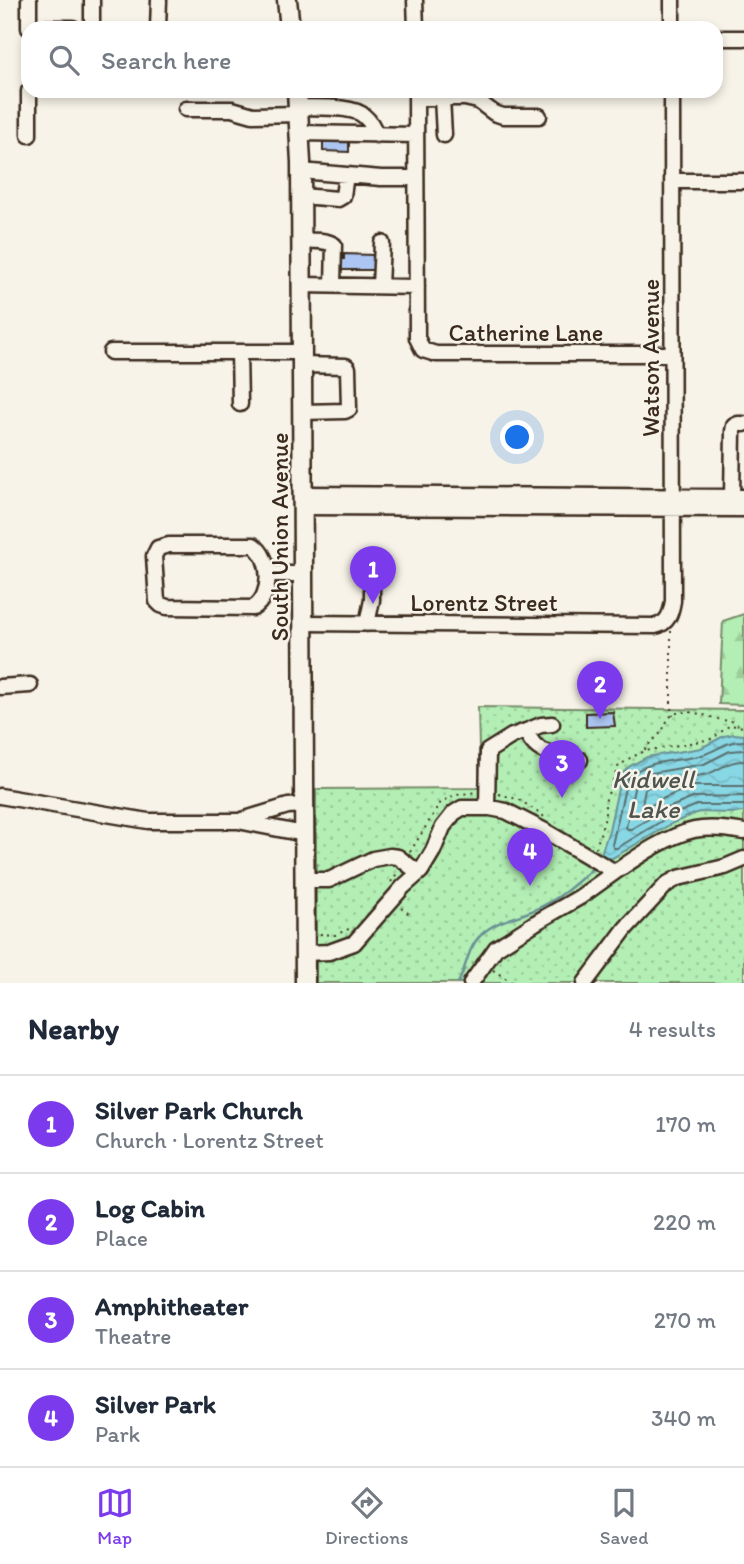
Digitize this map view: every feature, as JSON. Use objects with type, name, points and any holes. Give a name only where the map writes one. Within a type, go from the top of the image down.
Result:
[{"type":"main road","points":[[287,0],[289,21]]},
{"type":"main road","name":"South Union Avenue","points":[[298,104],[302,285],[305,983]]},
{"type":"street","points":[[29,0],[29,21]]},
{"type":"street","points":[[90,21],[92,0]]},
{"type":"street","points":[[158,21],[159,0]]},
{"type":"street","points":[[415,0],[416,21]]},
{"type":"street","points":[[672,0],[672,21]]},
{"type":"street","points":[[723,38],[744,38]]},
{"type":"street","points":[[29,98],[29,135]]},
{"type":"street","points":[[302,285],[417,287],[416,98]]},
{"type":"street","points":[[444,135],[442,98],[478,101],[503,116],[539,116]]},
{"type":"street","name":"Watson Avenue","points":[[668,627],[673,601],[672,98]]},
{"type":"street","points":[[186,109],[232,109],[253,115],[298,104],[353,110],[363,114],[374,127],[376,135]]},
{"type":"street","points":[[300,133],[416,135]]},
{"type":"street","points":[[301,171],[380,178],[416,178]]},
{"type":"street","points":[[301,196],[338,199],[344,196],[346,175]]},
{"type":"street","points":[[672,181],[744,181]]},
{"type":"street","points":[[301,241],[321,241],[334,245],[333,285]]},
{"type":"street","points":[[380,286],[382,243]]},
{"type":"street","name":"Catherine Lane","points":[[417,287],[417,338],[423,350],[436,354],[672,355]]},
{"type":"street","points":[[111,352],[239,352],[302,358],[346,366],[347,411],[302,412]]},
{"type":"street","points":[[239,352],[240,404]]},
{"type":"street","points":[[303,500],[736,502],[733,431],[734,426],[744,425]]},
{"type":"street","points":[[169,545],[253,545],[258,548],[269,574],[261,601],[253,608],[167,607],[157,601],[155,556],[158,548],[169,545]]},
{"type":"street","points":[[269,574],[303,574]]},
{"type":"street","points":[[367,624],[372,600],[372,577]]},
{"type":"street","name":"Lorentz Street","points":[[303,623],[668,627]]},
{"type":"street","points":[[0,687],[30,685]]},
{"type":"street","points":[[487,808],[488,751],[512,736],[551,724]]},
{"type":"street","points":[[526,731],[534,745],[549,753],[551,757],[580,760]]},
{"type":"street","points":[[0,796],[148,821],[238,821],[304,832]]},
{"type":"street","points":[[238,821],[288,806],[304,805]]},
{"type":"street","points":[[305,953],[329,952],[354,943],[419,873],[433,851],[443,827],[454,813],[462,808],[506,811],[602,862]]},
{"type":"street","points":[[471,983],[496,948],[580,897],[602,862],[693,830],[744,832]]},
{"type":"street","points":[[304,880],[329,880],[373,859],[390,856],[398,857],[419,873]]},
{"type":"street","points":[[585,983],[626,928],[667,884],[678,878],[725,867],[744,859]]},
{"type":"path","points":[[668,627],[673,716]]},
{"type":"path","points":[[645,751],[661,733],[665,724],[678,713],[706,715],[733,721],[742,727]]},
{"type":"path","points":[[602,862],[605,802],[618,767],[645,751],[712,739],[730,725],[742,727]]},
{"type":"path","points":[[392,901],[412,916]]},
{"type":"path","points":[[484,965],[513,983]]},
{"type":"green space","points":[[744,614],[744,705],[719,704],[723,621]]},
{"type":"green space","points":[[478,707],[744,710],[744,983],[316,983],[316,789],[480,788]]},
{"type":"water","name":"Kidwell Lake","points":[[734,734],[744,735],[744,812],[699,812],[673,823],[607,861],[600,857],[621,775],[630,766],[647,757],[701,748]]},
{"type":"building","points":[[349,137],[349,152],[323,151],[323,140]]},
{"type":"building","points":[[344,254],[373,255],[373,270],[340,270]]},
{"type":"building","points":[[613,712],[615,726],[586,727],[586,713]]},
{"type":"waterway","points":[[458,983],[476,940],[487,930],[551,901],[595,866]]},
{"type":"place","name":"Silver Park Church","points":[[373,604]]},
{"type":"place","name":"Log Cabin","points":[[600,719]]},
{"type":"place","name":"Amphitheater","points":[[562,798]]},
{"type":"place","name":"Silver Park","points":[[530,886]]}]
